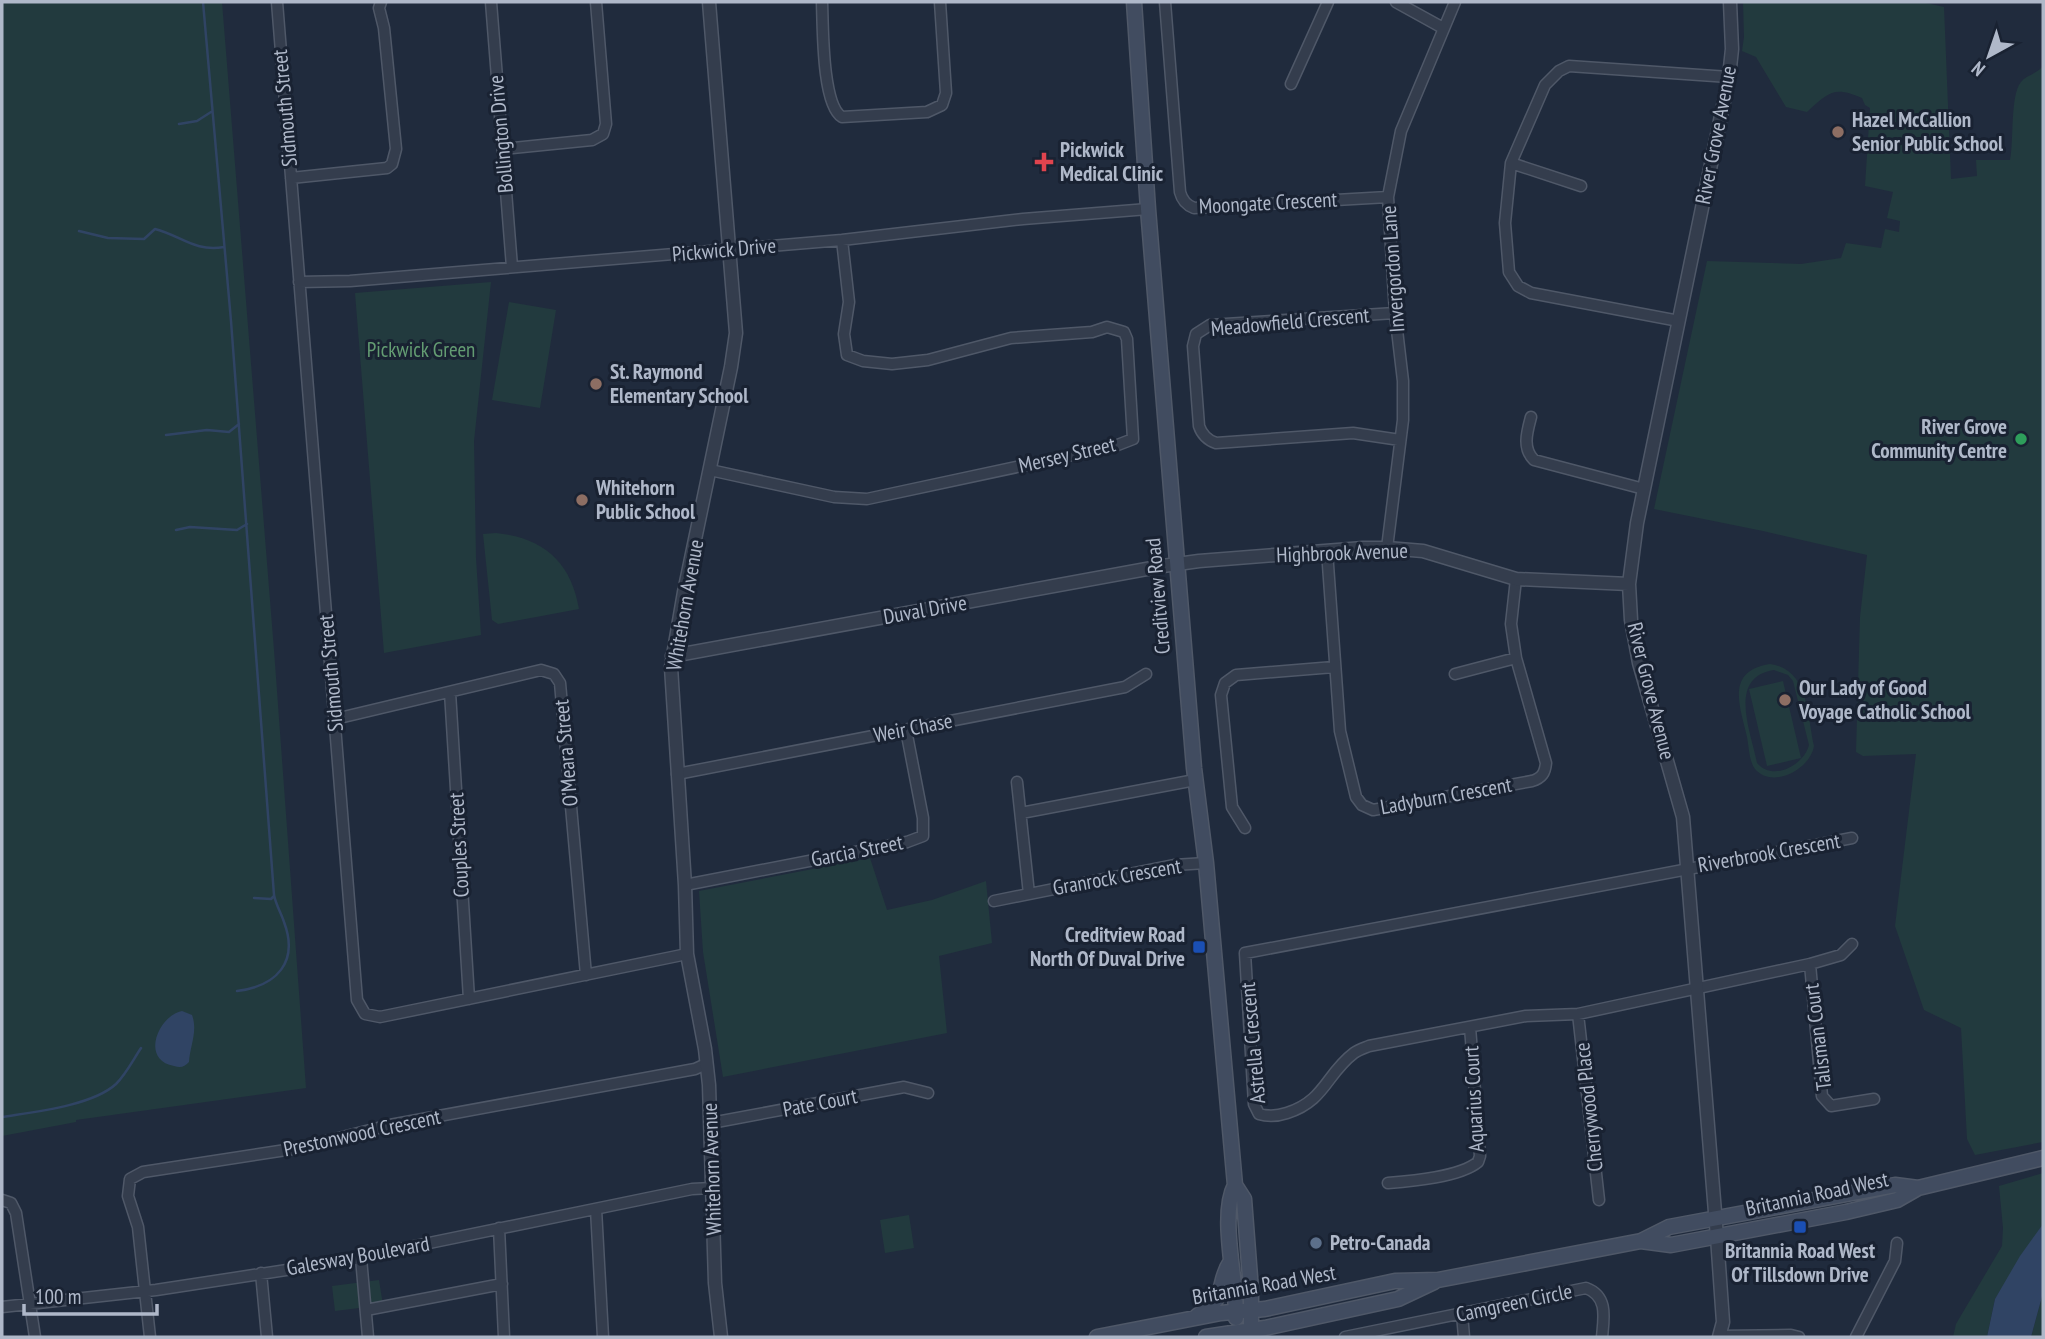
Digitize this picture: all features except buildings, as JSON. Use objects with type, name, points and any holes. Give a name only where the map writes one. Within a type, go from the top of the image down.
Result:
[{"type":"main road","name":"Creditview Road","points":[[1134,2],[1148,209],[1195,780],[1206,863],[1235,1185],[1244,1199],[1251,1333]]},
{"type":"main road","name":"Britannia Road West","points":[[1641,1241],[1671,1245],[1897,1200],[1918,1188],[2043,1158]]},
{"type":"main road","name":"Creditview Road","points":[[1235,1185],[1229,1198],[1231,1260],[1236,1296],[1235,1334]]},
{"type":"main road","name":"Britannia Road West","points":[[1097,1337],[1395,1281],[1438,1280],[1641,1241],[1669,1227],[1895,1185],[1918,1188]]},
{"type":"main road","points":[[1191,1319],[1206,1311],[1217,1298],[1223,1285],[1224,1271],[1231,1260]]},
{"type":"main road","name":"Britannia Road West","points":[[1206,1337],[1251,1333],[1398,1299],[1438,1280]]},
{"type":"main road","points":[[1272,1337],[1290,1322]]},
{"type":"street","name":"Sidmouth Street","points":[[276,2],[357,1000],[365,1014],[380,1017],[687,954]]},
{"type":"street","points":[[291,178],[387,168],[392,164],[396,149],[384,27],[379,8],[381,2]]},
{"type":"street","name":"Bollington Drive","points":[[491,2],[512,267]]},
{"type":"street","points":[[503,149],[592,140],[603,134],[606,124],[596,2]]},
{"type":"street","name":"Whitehorn Avenue","points":[[709,2],[736,333],[671,667],[687,954],[706,1064],[712,1123],[715,1283],[721,1337]]},
{"type":"street","points":[[822,2],[829,97],[835,113],[842,117],[927,111],[942,106],[946,93],[940,2]]},
{"type":"street","name":"Moongate Crescent","points":[[1165,2],[1180,192],[1189,206],[1194,208],[1388,197]]},
{"type":"street","points":[[1291,84],[1328,2]]},
{"type":"street","points":[[1396,2],[1443,28]]},
{"type":"street","name":"Invergordon Lane","points":[[1387,548],[1400,440],[1403,381],[1395,313],[1388,197],[1401,131],[1455,2]]},
{"type":"street","name":"River Grove Avenue","points":[[1719,1337],[1723,1322],[1716,1219],[1681,804],[1639,663],[1631,620],[1629,584],[1644,489],[1729,77],[1732,49],[1730,2]]},
{"type":"street","points":[[1679,321],[1531,293],[1518,286],[1509,272],[1505,223],[1511,163],[1545,85],[1559,71],[1569,66],[1729,77]]},
{"type":"street","points":[[1511,163],[1581,186]]},
{"type":"street","name":"Pickwick Drive","points":[[299,282],[350,281],[730,250],[1023,219],[1148,209]]},
{"type":"street","name":"Mersey Street","points":[[710,470],[834,497],[867,499],[1115,446],[1133,439],[1127,339],[1124,331],[1107,327],[1092,332],[1011,338],[928,360],[891,364],[863,361],[847,355],[844,334],[849,302],[842,240]]},
{"type":"street","name":"Meadowfield Crescent","points":[[1395,313],[1210,325],[1196,334],[1193,346],[1199,426],[1210,441],[1216,443],[1353,433],[1400,440]]},
{"type":"street","points":[[1531,416],[1527,450],[1534,460],[1644,489]]},
{"type":"street","name":"Highbrook Avenue","points":[[1177,564],[1387,548],[1423,551],[1516,579],[1629,584]]},
{"type":"street","name":"Ladyburn Crescent","points":[[1327,551],[1340,731],[1356,797],[1367,808],[1381,810],[1539,779],[1545,772],[1546,763],[1516,658],[1511,624],[1516,579]]},
{"type":"street","name":"Duval Drive","points":[[672,656],[1177,564]]},
{"type":"street","points":[[1455,674],[1516,658]]},
{"type":"street","points":[[1245,828],[1232,807],[1221,695],[1225,683],[1236,675],[1334,667]]},
{"type":"street","name":"O'Meara Street","points":[[335,719],[541,670],[554,674],[560,683],[586,975]]},
{"type":"street","name":"Weir Chase","points":[[677,774],[1125,687],[1146,674]]},
{"type":"street","name":"Couples Street","points":[[450,692],[469,999]]},
{"type":"street","name":"Garcia Street","points":[[685,885],[907,842],[923,836],[923,818],[906,730]]},
{"type":"street","points":[[1021,813],[1195,780]]},
{"type":"street","name":"Granrock Crescent","points":[[1017,782],[1029,894]]},
{"type":"street","name":"Riverbrook Crescent","points":[[1688,868],[1852,838]]},
{"type":"street","name":"Granrock Crescent","points":[[994,901],[1174,864],[1206,863]]},
{"type":"street","name":"Astrella Crescent","points":[[1688,868],[1245,953],[1254,1104],[1259,1114],[1265,1116],[1283,1115],[1308,1104],[1355,1052],[1369,1046],[1526,1016],[1578,1014],[1696,989]]},
{"type":"street","points":[[1696,989],[1810,964],[1841,955],[1852,944]]},
{"type":"street","name":"Talisman Court","points":[[1810,964],[1822,1096],[1831,1106],[1874,1099]]},
{"type":"street","name":"Cherrywood Place","points":[[1578,1014],[1599,1200]]},
{"type":"street","name":"Aquarius Court","points":[[1388,1183],[1465,1170],[1478,1162],[1480,1156],[1470,1027]]},
{"type":"street","name":"Prestonwood Crescent","points":[[146,1291],[138,1227],[128,1196],[130,1179],[143,1172],[299,1149],[390,1125],[695,1069],[706,1064]]},
{"type":"street","name":"Pate Court","points":[[712,1123],[904,1087],[928,1093]]},
{"type":"street","name":"Galesway Boulevard","points":[[2,1307],[146,1291],[361,1258],[692,1189],[712,1188]]},
{"type":"street","points":[[2,1200],[11,1203],[16,1213],[35,1337]]},
{"type":"street","points":[[596,1209],[603,1337]]},
{"type":"street","points":[[499,1228],[504,1337]]},
{"type":"street","points":[[1856,1337],[1895,1261],[1897,1243]]},
{"type":"street","points":[[361,1258],[368,1337]]},
{"type":"street","points":[[261,1273],[267,1337]]},
{"type":"street","points":[[366,1310],[502,1284]]},
{"type":"street","name":"Camgreen Circle","points":[[1345,1337],[1586,1288],[1597,1293],[1603,1303],[1602,1337]]},
{"type":"street","points":[[146,1291],[150,1337]]},
{"type":"street","points":[[1462,1314],[1464,1337]]},
{"type":"street","points":[[1719,1337],[1799,1337]]},
{"type":"green space","points":[[2,2],[222,2],[306,1088],[76,1120],[2,1136]]},
{"type":"green space","points":[[1743,2],[1922,2],[1944,7],[1951,179],[1977,176],[1976,160],[2010,160],[2018,88],[2023,80],[2043,66],[2043,1142],[1975,1155],[1967,1139],[1961,1028],[1924,1010],[1895,926],[1916,754],[1863,756],[1856,752],[1860,617],[1867,555],[1654,509],[1707,261],[1801,264],[1841,258],[1846,243],[1881,248],[1885,229],[1899,232],[1900,221],[1887,218],[1893,192],[1865,186],[1870,108],[1862,98],[1845,92],[1832,93],[1807,112],[1786,107],[1756,57],[1742,51]]},
{"type":"green space","name":"Pickwick Green","points":[[491,282],[474,441],[476,558],[481,635],[384,653],[355,293]]},
{"type":"green space","points":[[509,302],[556,310],[540,408],[492,400]]},
{"type":"green space","points":[[496,533],[528,540],[552,555],[569,578],[579,609],[498,624],[492,620],[483,534]]},
{"type":"green space","points":[[1770,664],[1783,668],[1792,675],[1804,695],[1807,708],[1814,746],[1811,755],[1798,769],[1780,777],[1762,775],[1755,769],[1750,758],[1739,692],[1746,674]],"holes":[[[1774,670],[1788,675],[1793,681],[1809,745],[1795,764],[1787,769],[1771,771],[1757,763],[1747,722],[1746,694],[1751,683],[1760,675]]]},
{"type":"green space","points":[[1783,681],[1801,758],[1767,766],[1749,689]]},
{"type":"green space","points":[[870,858],[887,910],[932,900],[986,881],[992,943],[939,956],[947,1033],[723,1077],[703,952],[699,891]]},
{"type":"green space","points":[[2043,1173],[2043,1224],[1995,1299],[1987,1337],[1953,1337],[1956,1324],[2002,1246],[1999,1186]]},
{"type":"green space","points":[[909,1215],[914,1248],[885,1253],[880,1220]]},
{"type":"green space","points":[[379,1280],[383,1305],[335,1311],[332,1286]]},
{"type":"green space","points":[[2043,1293],[2043,1337],[2031,1337]]},
{"type":"water","points":[[182,1011],[192,1015],[194,1033],[189,1062],[179,1067],[164,1062],[155,1047],[156,1038],[166,1021]]},
{"type":"water","points":[[2043,1224],[2043,1293],[2031,1337],[1987,1337],[1995,1299],[2020,1256]]},
{"type":"waterway","points":[[203,2],[231,321],[274,895],[288,936],[289,949],[281,970],[273,978],[263,984],[237,991]]},
{"type":"waterway","points":[[179,124],[197,121],[211,112]]},
{"type":"waterway","points":[[79,231],[108,238],[144,239],[155,229],[196,245],[224,247]]},
{"type":"waterway","points":[[166,435],[207,430],[229,432],[239,424]]},
{"type":"waterway","points":[[176,530],[190,527],[237,530],[247,524]]},
{"type":"waterway","points":[[254,898],[271,899],[274,896]]},
{"type":"waterway","points":[[2,1117],[62,1107],[105,1092],[120,1080],[141,1048]]},
{"type":"place","name":"Hazel McCallion Senior Public School","points":[[1838,132]]},
{"type":"place","name":"Pickwick Medical Clinic","points":[[1044,162]]},
{"type":"place","name":"St. Raymond Elementary School","points":[[596,384]]},
{"type":"place","name":"River Grove Community Centre","points":[[2021,439]]},
{"type":"place","name":"Whitehorn Public School","points":[[582,500]]},
{"type":"place","name":"Our Lady of Good Voyage Catholic School","points":[[1785,700]]},
{"type":"place","name":"Creditview Road North Of Duval Drive","points":[[1199,947]]},
{"type":"place","name":"Britannia Road West Of Tillsdown Drive","points":[[1800,1227]]},
{"type":"place","name":"Petro-Canada","points":[[1316,1243]]}]
